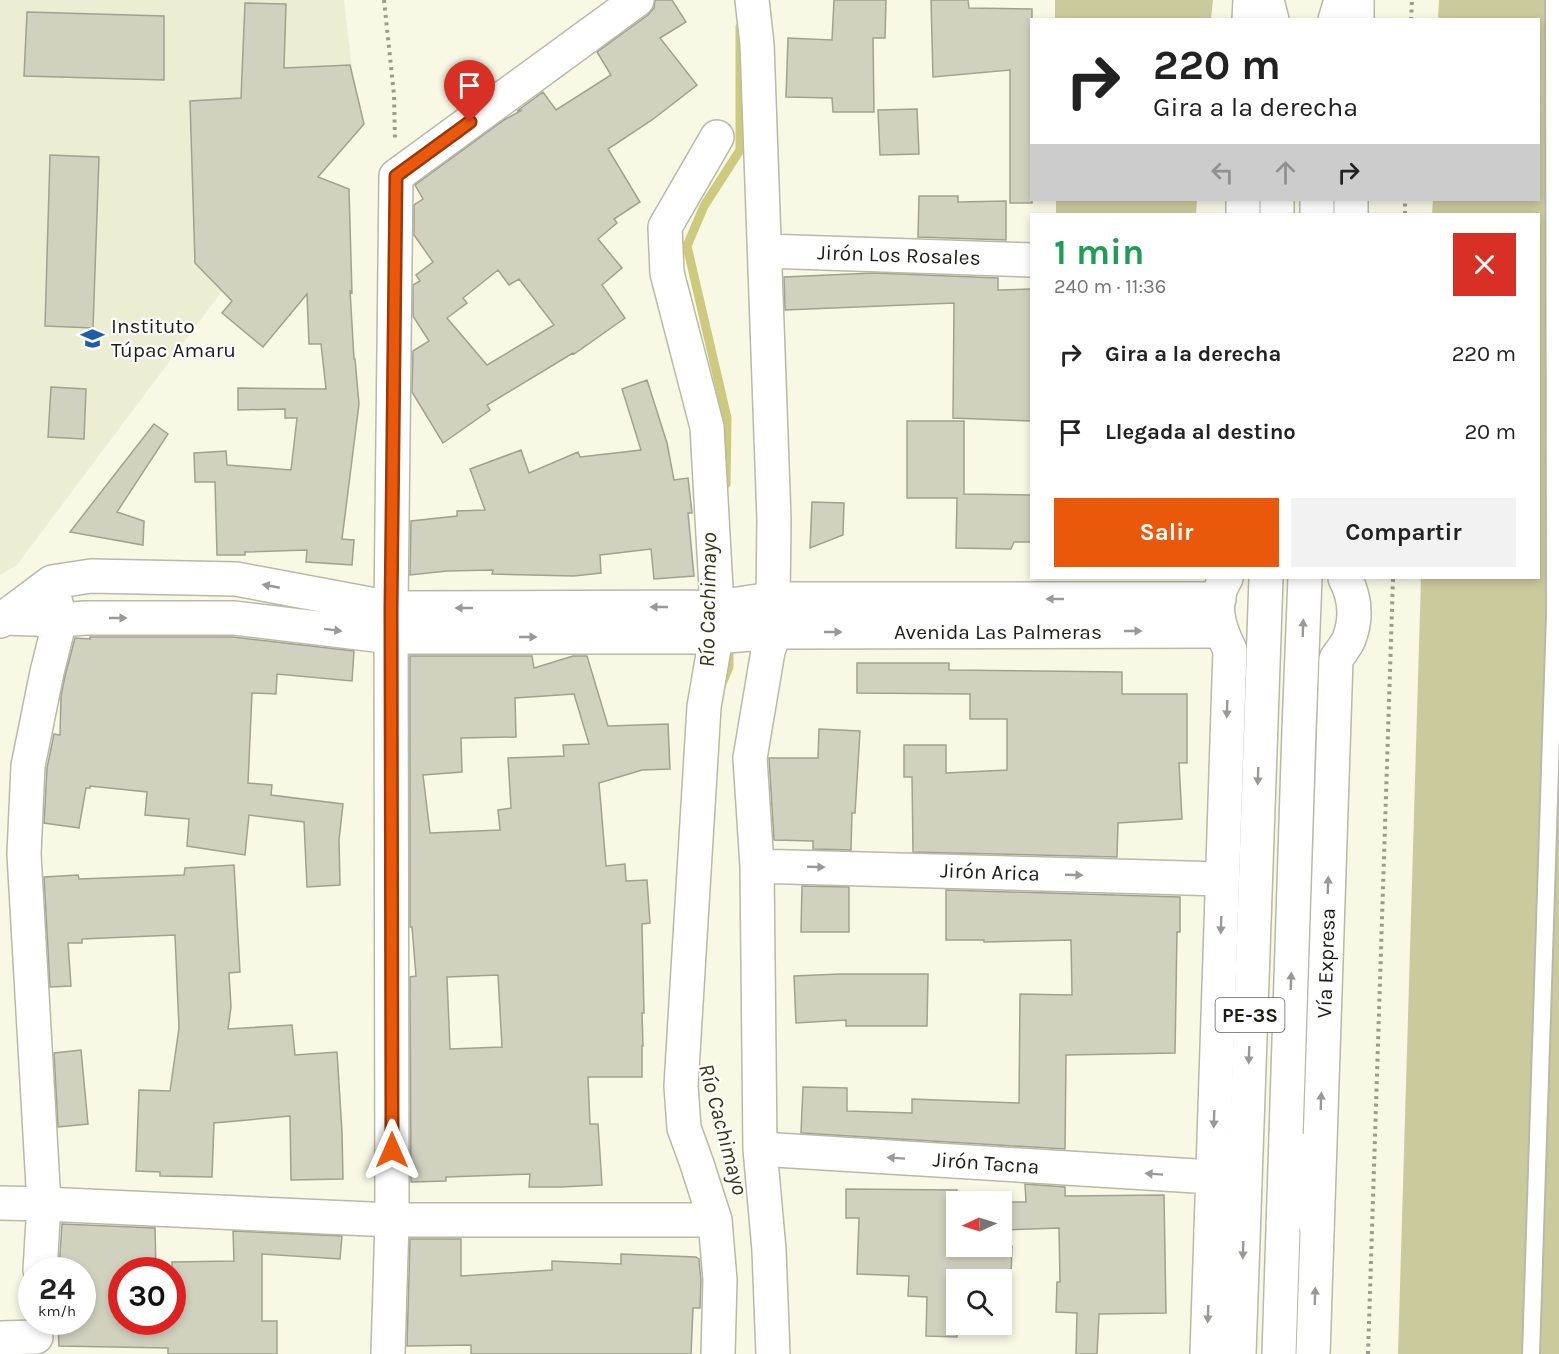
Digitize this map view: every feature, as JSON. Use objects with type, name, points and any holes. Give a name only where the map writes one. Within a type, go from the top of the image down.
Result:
[{"type":"street","points":[[388,1354],[392,1220],[391,623],[396,176],[637,0]]},
{"type":"street","points":[[718,1354],[720,1280],[715,1220],[684,1128],[681,1086],[704,707],[747,619],[774,520],[757,44],[753,0]]},
{"type":"street","points":[[1249,18],[1250,0]]},
{"type":"street","points":[[1267,0],[1272,18]]},
{"type":"street","points":[[1283,0],[1283,18]]},
{"type":"street","points":[[1322,18],[1323,0]]},
{"type":"street","points":[[1336,18],[1341,0]]},
{"type":"street","points":[[1357,0],[1357,18]]},
{"type":"street","points":[[717,137],[665,227],[667,273],[707,427],[747,619],[768,651],[750,758],[757,866],[760,1149],[769,1250],[773,1354]]},
{"type":"street","name":"Jirón Los Rosales","points":[[765,251],[1030,260]]},
{"type":"street","points":[[2,620],[52,582],[91,576],[236,579],[391,623]]},
{"type":"street","points":[[234,618],[236,579]]},
{"type":"street","name":"PE-3S","points":[[1239,1354],[1266,579]]},
{"type":"street","name":"Vía Expresa","points":[[1279,1354],[1305,579]]},
{"type":"street","name":"Vía Expresa","points":[[1313,1354],[1336,659],[1349,639],[1355,614],[1352,590],[1346,579]]},
{"type":"street","points":[[41,1257],[44,1204],[24,854],[28,766],[60,620],[52,582]]},
{"type":"street","points":[[1224,614],[1244,665],[1262,676],[1281,680],[1301,678],[1320,672],[1336,659]]},
{"type":"street","name":"Avenida Las Palmeras","points":[[391,623],[1224,614]]},
{"type":"street","name":"PE-3S","points":[[1207,1354],[1222,879],[1224,614]]},
{"type":"street","points":[[2,620],[234,618],[391,623]]},
{"type":"street","name":"Jirón Arica","points":[[757,866],[1222,879]]},
{"type":"street","points":[[1286,1115],[1317,1227]]},
{"type":"street","points":[[1211,1230],[1247,1116]]},
{"type":"street","name":"Jirón Tacna","points":[[760,1149],[1212,1177]]},
{"type":"street","points":[[0,1203],[392,1220],[715,1220]]},
{"type":"street","points":[[0,1338],[36,1338]]},
{"type":"lane","points":[[1531,1354],[1555,615],[1554,0]]},
{"type":"path","points":[[384,0],[394,95],[396,176]]},
{"type":"path","points":[[1411,18],[1412,0]]},
{"type":"path","points":[[1368,1354],[1393,579]]},
{"type":"shaded area","name":"Instituto Túpac Amaru","points":[[0,0],[344,0],[357,111],[17,565],[0,575]]},
{"type":"green space","points":[[1055,0],[1213,0],[1211,18],[1055,18]]},
{"type":"green space","points":[[1439,0],[1559,0],[1559,1354],[1398,1354],[1421,579],[1540,579],[1540,213],[1432,213],[1433,201],[1540,201],[1540,18],[1438,18]]},
{"type":"green space","points":[[1056,201],[1197,201],[1196,213],[1056,213]]},
{"type":"building","points":[[655,0],[672,0],[686,22],[660,38],[697,85],[652,120],[608,149],[640,202],[614,219],[617,223],[598,239],[622,268],[602,285],[625,318],[574,354],[487,405],[490,410],[443,443],[412,392],[413,351],[429,341],[413,316],[413,285],[420,281],[416,275],[433,262],[414,235],[414,205],[423,199],[415,185],[504,120],[522,110],[517,111],[543,92],[556,110],[611,75],[597,52],[648,15],[654,8]],"holes":[[[498,270],[509,285],[519,279],[554,325],[487,365],[447,318],[467,303],[463,298]]]},
{"type":"building","points":[[834,0],[886,0],[885,38],[873,38],[874,112],[833,112],[832,98],[786,97],[788,38],[832,40]]},
{"type":"building","points":[[931,0],[968,0],[969,8],[1032,9],[1032,18],[1030,18],[1030,201],[1032,203],[1010,203],[1010,70],[933,77]]},
{"type":"building","points":[[245,3],[286,4],[284,68],[350,65],[364,124],[318,177],[349,189],[352,294],[350,290],[359,404],[342,539],[354,540],[352,565],[306,562],[307,550],[217,555],[215,482],[195,482],[194,453],[226,451],[227,465],[291,470],[297,418],[285,418],[285,409],[238,410],[238,388],[326,389],[321,344],[309,344],[307,294],[263,347],[222,313],[232,301],[195,263],[190,101],[241,98]]},
{"type":"building","points":[[27,12],[164,16],[164,80],[24,76]]},
{"type":"building","points":[[917,109],[919,154],[880,155],[878,110]]},
{"type":"building","points":[[50,155],[99,157],[93,328],[45,326]]},
{"type":"building","points":[[919,196],[958,196],[958,202],[1006,201],[1006,240],[918,237]]},
{"type":"building","points":[[874,273],[998,278],[998,290],[1030,289],[1030,421],[953,418],[954,303],[785,310],[784,277]]},
{"type":"building","points":[[647,380],[667,443],[674,480],[688,478],[692,513],[688,513],[694,576],[654,579],[651,549],[600,555],[601,573],[574,576],[492,574],[493,570],[410,575],[411,521],[457,516],[457,511],[485,510],[470,469],[521,450],[529,473],[578,452],[580,457],[641,450],[622,389]]},
{"type":"building","points":[[51,387],[86,389],[84,439],[48,437]]},
{"type":"building","points":[[907,421],[964,421],[964,494],[1030,495],[1030,542],[1014,542],[1011,549],[956,548],[957,498],[907,498]]},
{"type":"building","points":[[154,424],[168,434],[117,512],[144,521],[143,545],[70,532]]},
{"type":"building","points":[[812,502],[844,503],[843,535],[810,548]]},
{"type":"building","points":[[90,637],[233,637],[354,651],[352,681],[277,674],[276,694],[252,693],[248,783],[272,785],[271,795],[343,804],[339,840],[340,885],[307,887],[304,822],[249,815],[245,855],[187,846],[189,819],[145,815],[147,792],[90,786],[86,788],[79,828],[44,823],[47,768],[54,734],[60,735],[61,696],[65,676],[75,638],[90,639]]},
{"type":"building","points":[[410,656],[532,656],[534,668],[573,656],[587,656],[608,726],[668,724],[670,769],[642,770],[599,783],[606,866],[625,864],[626,881],[647,880],[650,923],[642,924],[644,1013],[642,1013],[642,1077],[588,1077],[590,1124],[598,1124],[602,1185],[529,1187],[530,1174],[446,1177],[446,1181],[411,1182],[410,977],[416,976],[412,927],[410,927]],"holes":[[[574,694],[589,744],[563,745],[564,756],[508,758],[511,808],[498,810],[500,830],[430,833],[423,775],[462,772],[461,738],[516,737],[515,698]],[[498,975],[502,1047],[450,1049],[447,977]]]},
{"type":"building","points":[[857,663],[949,663],[949,670],[1122,672],[1122,694],[1187,694],[1187,763],[1179,763],[1182,819],[1118,823],[1117,857],[913,852],[912,777],[904,777],[904,745],[946,745],[946,773],[1007,770],[1007,719],[970,719],[970,694],[857,693]]},
{"type":"building","points":[[819,729],[860,731],[851,850],[813,849],[813,841],[774,840],[769,758],[818,758]]},
{"type":"building","points":[[234,865],[240,972],[229,973],[231,1007],[228,1029],[292,1025],[295,1055],[337,1052],[343,1179],[291,1180],[290,1116],[214,1123],[212,1177],[160,1176],[160,1172],[136,1171],[139,1090],[170,1091],[179,1028],[175,935],[82,939],[82,943],[68,943],[71,986],[50,987],[44,877],[78,875],[79,879],[184,875],[185,868]]},
{"type":"building","points":[[802,886],[849,887],[849,932],[801,932]]},
{"type":"building","points":[[946,890],[1180,897],[1180,932],[1177,932],[1175,1053],[1066,1055],[1065,1149],[801,1133],[803,1087],[847,1088],[847,1111],[912,1113],[912,1099],[1019,1103],[1020,994],[1072,995],[1071,940],[984,942],[984,940],[946,940]]},
{"type":"building","points":[[928,974],[927,1026],[846,1026],[846,1020],[796,1023],[794,976]]},
{"type":"building","points":[[81,1050],[88,1124],[58,1127],[54,1053]]},
{"type":"building","points":[[1025,1184],[1065,1187],[1065,1196],[1164,1195],[1166,1313],[1099,1314],[1097,1354],[1076,1354],[1077,1313],[1056,1312],[1057,1282],[1060,1282],[1059,1228],[1012,1230],[1012,1202],[1026,1202]]},
{"type":"building","points":[[846,1189],[957,1190],[946,1191],[946,1257],[1012,1257],[1011,1269],[946,1269],[946,1335],[957,1335],[957,1337],[926,1336],[927,1297],[908,1296],[909,1276],[857,1274],[859,1218],[846,1218]]},
{"type":"building","points":[[62,1224],[155,1228],[156,1257],[108,1257],[108,1335],[186,1335],[186,1262],[234,1261],[233,1231],[342,1236],[340,1259],[262,1254],[262,1321],[277,1321],[277,1354],[168,1354],[168,1348],[59,1346],[59,1335],[96,1335],[96,1257],[60,1257]]},
{"type":"building","points":[[410,1239],[461,1239],[461,1276],[552,1270],[552,1261],[621,1264],[621,1254],[696,1257],[699,1259],[701,1281],[700,1308],[693,1308],[691,1354],[471,1354],[471,1345],[407,1346]]},
{"type":"waterway","name":"Río Cachimayo","points":[[726,484],[727,418],[687,246],[704,206],[740,150],[740,27]]},
{"type":"waterway","name":"Río Cachimayo","points":[[721,686],[729,667],[729,647]]},
{"type":"place","name":"Instituto Túpac Amaru","points":[[93,338]]},
{"type":"route","points":[[392,1150],[391,608],[396,176],[470,122]]}]
